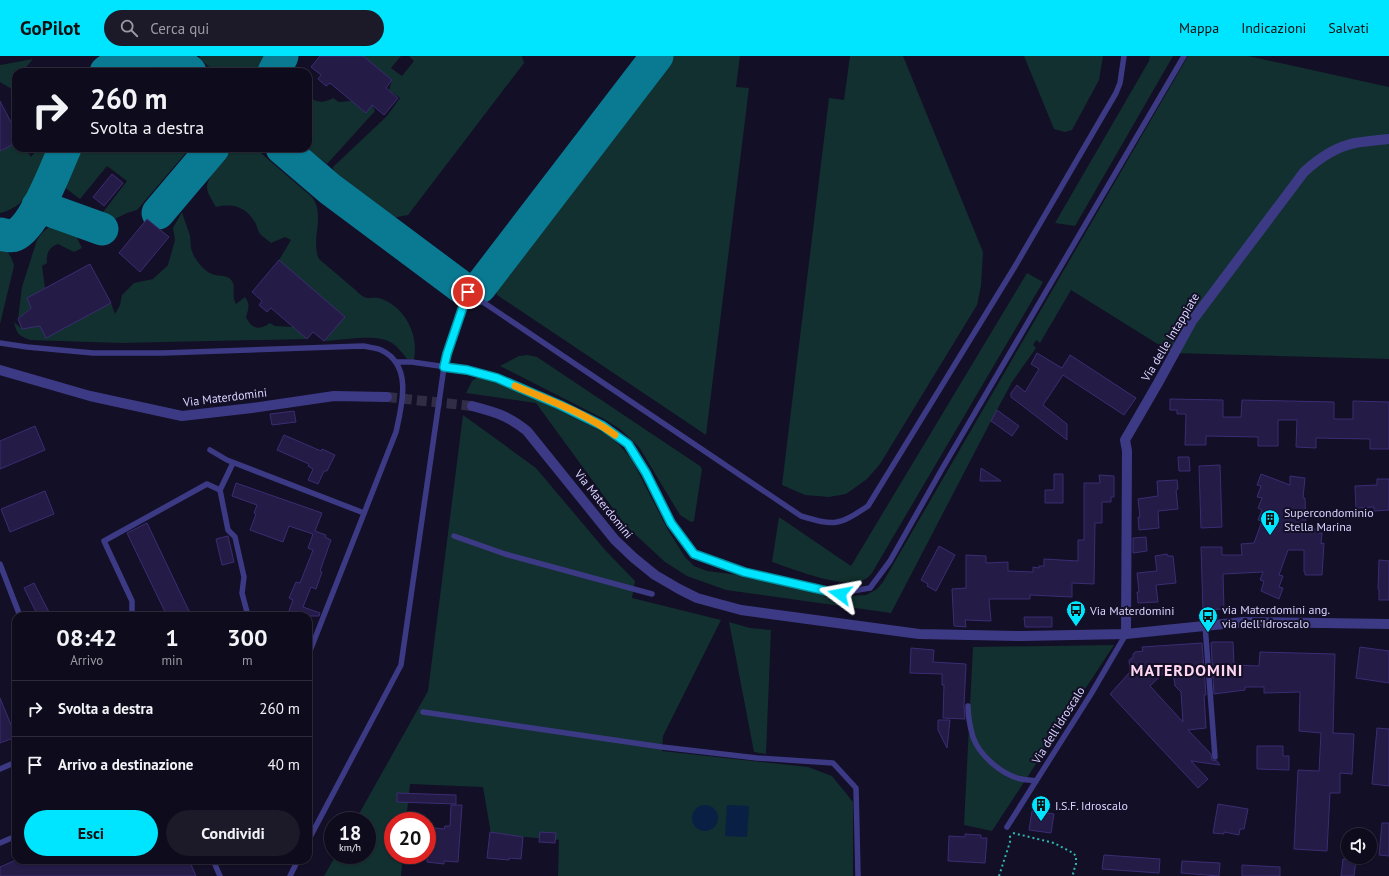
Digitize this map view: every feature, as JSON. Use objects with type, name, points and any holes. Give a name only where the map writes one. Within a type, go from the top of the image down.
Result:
[{"type":"street","name":"Via delle Intappiate","points":[[1126,634],[1127,451],[1125,440],[1192,321],[1304,172],[1319,158],[1336,149],[1354,143],[1389,139]]},
{"type":"street","name":"Via Materdomini","points":[[0,370],[90,396],[182,416],[252,408],[334,396],[387,397]]},
{"type":"street","name":"Via Materdomini","points":[[472,406],[500,414],[515,421],[527,431],[615,540],[634,558],[655,574],[697,598],[741,610],[919,634],[1022,636],[1126,634],[1242,622],[1389,624]]},
{"type":"lane","points":[[312,833],[401,665],[444,367],[468,292],[801,516],[825,523],[839,523],[850,518],[868,506],[1014,268],[1116,93],[1120,83],[1124,56]]},
{"type":"lane","points":[[396,362],[412,362],[467,370],[497,378],[560,405],[603,426],[628,444],[646,473],[671,523],[694,554],[744,572],[840,594],[870,588],[890,562],[946,462],[1184,56]]},
{"type":"lane","points":[[0,343],[93,353],[363,346],[381,350],[396,362],[403,379],[401,408],[396,432],[312,646]]},
{"type":"lane","points":[[210,450],[233,462],[364,514]]},
{"type":"lane","points":[[233,462],[220,490],[228,530],[235,537],[244,577],[242,593],[247,612]]},
{"type":"lane","points":[[132,612],[132,601],[104,541],[207,484],[220,490]]},
{"type":"lane","points":[[454,536],[505,554],[652,594]]},
{"type":"lane","points":[[0,564],[18,612]]},
{"type":"lane","points":[[1205,625],[1215,757]]},
{"type":"lane","name":"Via dell'Idroscalo","points":[[1006,827],[1091,694],[1126,634]]},
{"type":"lane","points":[[968,706],[968,716],[973,737],[980,750],[990,761],[1002,770],[1020,779],[1036,781]]},
{"type":"lane","points":[[423,712],[662,747],[757,758],[833,763],[856,788],[858,876]]},
{"type":"lane","points":[[0,769],[12,764]]},
{"type":"lane","points":[[0,844],[12,838]]},
{"type":"lane","points":[[215,864],[220,876]]},
{"type":"lane","points":[[290,876],[296,864]]},
{"type":"path","points":[[999,876],[1010,842],[1010,830],[1014,834],[1054,843],[1073,853],[1076,856],[1073,873],[1074,876]]},
{"type":"green space","points":[[200,56],[269,56],[263,68],[210,68],[199,58]]},
{"type":"green space","points":[[363,56],[401,56],[391,68],[402,76],[414,61],[409,56],[522,56],[524,63],[408,215],[392,218],[334,171],[333,167],[387,116],[400,98],[389,90],[392,80]]},
{"type":"green space","points":[[669,56],[740,56],[736,87],[749,88],[706,435],[497,295],[494,285]]},
{"type":"green space","points":[[850,56],[903,56],[983,252],[981,286],[977,305],[880,464],[867,479],[846,494],[829,497],[805,495],[782,485],[829,98],[844,100]]},
{"type":"green space","points":[[1024,56],[1103,56],[1099,80],[1072,130],[1065,132],[1054,129]]},
{"type":"green space","points":[[1150,56],[1173,56],[1075,226],[1055,223],[1149,61]]},
{"type":"green space","points":[[1188,56],[1248,56],[1389,87],[1389,359],[1172,353],[1071,290],[1040,343],[1036,340],[1033,345],[1036,348],[1012,382],[891,613],[726,590],[687,576],[665,562],[625,525],[536,403],[466,393],[472,381],[484,373],[603,432],[619,444],[632,460],[668,530],[685,557],[694,566],[707,571],[769,579],[849,596],[866,595],[877,589],[883,582]]},
{"type":"green space","points":[[33,59],[25,68],[12,68],[12,91],[0,82],[0,65]]},
{"type":"green space","points":[[312,98],[322,102],[333,98],[339,102],[351,101],[366,113],[372,105],[375,111],[327,164],[312,152]]},
{"type":"green space","points":[[12,145],[12,152],[28,152],[31,157],[35,152],[52,152],[34,187],[27,196],[11,209],[0,213],[0,151]]},
{"type":"green space","points":[[75,152],[187,152],[137,210],[127,213],[107,223],[97,220],[127,181],[107,166],[80,199],[64,187],[63,182]]},
{"type":"green space","points":[[230,152],[260,152],[312,197],[318,212],[316,244],[319,259],[362,296],[368,298],[379,298],[388,302],[403,314],[412,331],[415,350],[414,359],[407,359],[392,343],[378,338],[324,341],[338,324],[279,260],[291,240],[285,237],[271,243],[260,234],[252,218],[244,210],[234,206],[216,207],[209,195],[207,187],[210,177]]},
{"type":"green space","points":[[182,212],[190,236],[191,249],[195,258],[209,273],[226,276],[230,279],[234,286],[234,297],[236,304],[245,297],[248,302],[246,317],[248,321],[256,328],[263,327],[270,323],[275,326],[293,327],[307,339],[121,343],[30,340],[19,334],[14,322],[22,329],[40,326],[46,338],[111,303],[115,314],[120,305],[122,295],[134,283],[153,279],[168,265],[175,240],[173,228]]},
{"type":"green space","points":[[56,224],[73,226],[98,237],[95,244],[77,238],[82,248],[74,252],[58,244],[50,249],[47,257],[47,263],[42,266],[45,288],[27,298],[31,307],[18,319],[22,287],[37,240],[45,230]]},
{"type":"green space","points":[[0,247],[10,255],[14,266],[0,324]]},
{"type":"green space","points":[[1027,273],[1043,282],[870,575],[858,582],[834,581],[807,574],[772,562],[779,517],[851,566]]},
{"type":"green space","points":[[528,355],[537,357],[700,466],[702,469],[694,521],[691,522],[680,515],[639,447],[620,429],[604,419],[500,366],[519,356]]},
{"type":"green space","points":[[463,415],[536,468],[605,550],[635,581],[632,598],[721,620],[663,736],[662,751],[808,767],[832,776],[853,802],[853,876],[558,876],[559,840],[491,834],[483,787],[410,784],[407,812],[384,812],[384,864],[402,864],[401,876],[324,876],[331,864],[376,864],[376,812],[360,812],[428,691]]},
{"type":"green space","points":[[729,622],[750,628],[771,630],[766,754],[754,752]]},
{"type":"green space","points":[[1114,645],[992,831],[964,825],[973,647]]},
{"type":"water","points":[[705,805],[714,809],[718,818],[714,827],[705,831],[696,827],[692,818],[696,809]]},
{"type":"water","points":[[727,805],[749,806],[747,837],[725,836]]},
{"type":"building","points":[[320,56],[363,56],[392,80],[386,88],[398,98],[384,115],[372,105],[366,113],[330,83],[326,86],[318,79],[321,75],[311,67]]},
{"type":"building","points":[[0,101],[12,124],[12,145],[0,151]]},
{"type":"building","points":[[112,174],[123,183],[104,206],[93,197]]},
{"type":"building","points":[[147,219],[169,237],[140,272],[119,253]]},
{"type":"building","points":[[279,260],[345,317],[324,341],[313,332],[307,339],[271,308],[267,312],[259,305],[262,301],[252,292]]},
{"type":"building","points":[[90,264],[111,303],[46,338],[40,326],[22,329],[18,319],[31,308],[27,298]]},
{"type":"building","points":[[1037,353],[1062,368],[1070,355],[1136,398],[1124,415],[1063,375],[1043,405],[1067,424],[1067,440],[1011,397],[1011,393],[1017,385],[1025,392],[1039,369],[1031,364]]},
{"type":"building","points":[[1170,399],[1223,400],[1223,417],[1241,417],[1242,400],[1334,402],[1334,419],[1353,419],[1353,401],[1389,402],[1389,449],[1370,449],[1370,439],[1316,438],[1316,448],[1296,447],[1297,420],[1278,420],[1278,446],[1258,446],[1258,437],[1206,436],[1206,445],[1185,445],[1186,414],[1177,414],[1177,410],[1170,410]]},
{"type":"building","points":[[997,410],[1019,426],[1012,436],[991,421]]},
{"type":"building","points":[[294,411],[296,422],[272,425],[270,414]]},
{"type":"building","points":[[35,426],[45,450],[0,469],[0,441]]},
{"type":"building","points":[[284,435],[321,451],[322,449],[335,455],[327,471],[324,471],[318,484],[308,480],[313,469],[308,466],[309,464],[277,450]]},
{"type":"building","points":[[1178,457],[1189,457],[1190,471],[1179,471]]},
{"type":"building","points":[[1220,465],[1222,527],[1201,528],[1199,466]]},
{"type":"building","points":[[981,468],[1001,481],[980,481]]},
{"type":"building","points":[[1054,474],[1063,474],[1063,503],[1045,503],[1045,490],[1054,489]]},
{"type":"building","points":[[1261,474],[1290,485],[1290,476],[1305,478],[1303,498],[1305,498],[1306,528],[1319,529],[1319,533],[1322,533],[1321,544],[1324,543],[1322,575],[1305,575],[1304,550],[1288,550],[1279,575],[1283,576],[1279,587],[1283,588],[1279,599],[1261,591],[1264,581],[1260,580],[1263,572],[1223,574],[1224,609],[1203,610],[1201,547],[1222,547],[1222,555],[1242,555],[1241,544],[1254,543],[1262,521],[1258,520],[1262,510],[1258,508],[1262,498],[1257,497],[1261,486],[1257,485]]},
{"type":"building","points":[[1099,475],[1114,476],[1114,497],[1111,497],[1111,502],[1102,502],[1102,523],[1095,523],[1094,584],[1072,583],[1072,597],[1030,595],[1030,599],[989,599],[991,621],[965,620],[966,627],[954,626],[952,589],[966,588],[966,555],[986,556],[986,563],[1008,562],[1008,571],[1033,572],[1033,567],[1039,568],[1039,566],[1044,566],[1044,559],[1078,561],[1078,540],[1084,540],[1084,483],[1100,483]]},
{"type":"building","points":[[1377,479],[1389,479],[1389,510],[1374,511],[1374,507],[1356,508],[1355,486],[1377,485]]},
{"type":"building","points":[[1177,480],[1178,489],[1176,490],[1178,509],[1158,511],[1159,528],[1139,530],[1138,517],[1140,517],[1138,499],[1158,496],[1157,481]]},
{"type":"building","points":[[236,483],[322,513],[315,531],[326,535],[325,537],[331,540],[320,571],[322,572],[316,589],[311,587],[303,607],[320,613],[319,616],[312,616],[312,612],[288,612],[293,600],[289,598],[296,582],[300,583],[313,550],[308,548],[313,534],[289,526],[283,542],[250,530],[256,514],[254,513],[257,505],[232,496]]},
{"type":"building","points":[[45,491],[54,514],[10,532],[1,509]]},
{"type":"building","points":[[147,523],[189,611],[165,612],[127,533]]},
{"type":"building","points":[[228,536],[234,562],[222,565],[216,539]]},
{"type":"building","points":[[1146,537],[1147,551],[1133,553],[1133,538]]},
{"type":"building","points":[[939,546],[955,555],[936,591],[927,586],[928,584],[921,580]]},
{"type":"building","points":[[1167,554],[1168,556],[1173,556],[1176,583],[1156,585],[1158,602],[1138,603],[1137,592],[1139,592],[1137,573],[1157,571],[1155,556]]},
{"type":"building","points":[[1379,560],[1389,561],[1389,600],[1379,600]]},
{"type":"building","points":[[34,583],[49,612],[36,612],[24,588]]},
{"type":"building","points":[[1024,617],[1052,617],[1052,627],[1025,627]]},
{"type":"building","points":[[1212,642],[1233,642],[1234,665],[1259,666],[1260,652],[1335,654],[1333,733],[1354,734],[1352,774],[1340,773],[1340,793],[1330,793],[1327,851],[1294,849],[1298,770],[1319,771],[1321,733],[1299,731],[1300,692],[1264,693],[1264,687],[1245,687],[1245,690],[1214,694]]},
{"type":"building","points":[[1202,643],[1206,695],[1204,695],[1206,728],[1188,730],[1211,754],[1212,760],[1217,761],[1220,765],[1191,761],[1208,779],[1198,788],[1110,694],[1130,672],[1129,660],[1133,658],[1133,654],[1135,652],[1143,651],[1142,647]],"holes":[[[1172,665],[1175,686],[1181,692],[1183,722],[1150,686]]]},
{"type":"building","points":[[1360,647],[1389,651],[1389,683],[1356,678]]},
{"type":"building","points":[[911,648],[934,650],[933,662],[966,664],[964,706],[965,719],[943,718],[944,685],[942,685],[942,674],[910,673]]},
{"type":"building","points":[[0,698],[12,727],[12,738],[0,743]]},
{"type":"building","points":[[938,720],[950,720],[947,748],[938,730]]},
{"type":"building","points":[[1377,728],[1389,729],[1389,786],[1372,784]]},
{"type":"building","points":[[1257,746],[1283,746],[1283,756],[1289,756],[1289,770],[1257,769]]},
{"type":"building","points":[[397,793],[456,795],[456,804],[397,802]]},
{"type":"building","points":[[1218,804],[1248,809],[1244,829],[1240,829],[1239,835],[1224,832],[1224,834],[1213,833]]},
{"type":"building","points":[[451,805],[462,805],[458,862],[444,861],[444,864],[436,863],[436,828],[444,829],[445,826],[450,826]]},
{"type":"building","name":"I.S.F. Idroscalo","points":[[1032,811],[1054,814],[1051,833],[1029,830]]},
{"type":"building","points":[[1382,823],[1389,823],[1389,856],[1379,855]]},
{"type":"building","points":[[490,832],[523,837],[521,859],[509,858],[509,860],[487,858]]},
{"type":"building","points":[[540,832],[556,833],[555,843],[539,842]]},
{"type":"building","points":[[965,834],[981,835],[981,838],[987,838],[985,863],[948,861],[949,836],[965,837]]},
{"type":"building","points":[[1104,855],[1160,859],[1159,873],[1102,869]]},
{"type":"building","points":[[1182,861],[1220,863],[1219,876],[1181,873]]},
{"type":"building","points":[[12,862],[12,864],[191,864],[196,876],[0,876],[0,867]]},
{"type":"building","points":[[1342,864],[1356,864],[1354,876],[1341,876]]},
{"type":"building","points":[[1242,865],[1280,867],[1280,876],[1242,876]]},
{"type":"taxiway","points":[[112,68],[125,61],[145,56]]},
{"type":"taxiway","points":[[170,56],[185,68]]},
{"type":"taxiway","points":[[276,68],[282,56]]},
{"type":"taxiway","points":[[287,152],[330,189],[468,292],[480,287],[657,56]]},
{"type":"taxiway","points":[[0,234],[13,236],[23,229],[30,220],[44,196],[63,152]]},
{"type":"taxiway","points":[[158,213],[210,152]]},
{"type":"taxiway","points":[[38,206],[102,229]]},
{"type":"tunnel","points":[[387,397],[472,406]]},
{"type":"slow traffic","points":[[515,386],[560,405],[603,426],[615,435]]},
{"type":"place","name":"Supercondominio Stella Marina","points":[[1270,536]]},
{"type":"place","name":"Via Materdomini","points":[[1076,627]]},
{"type":"place","name":"via Materdomini ang. via dell'Idroscalo","points":[[1208,633]]},
{"type":"place","name":"I.S.F. Idroscalo","points":[[1041,822]]},
{"type":"district","name":"MATERDOMINI","points":[[1187,670]]},
{"type":"route","points":[[468,292],[444,367],[467,370],[497,378],[560,405],[603,426],[628,444],[646,473],[671,523],[694,554],[744,572],[840,594]]}]
